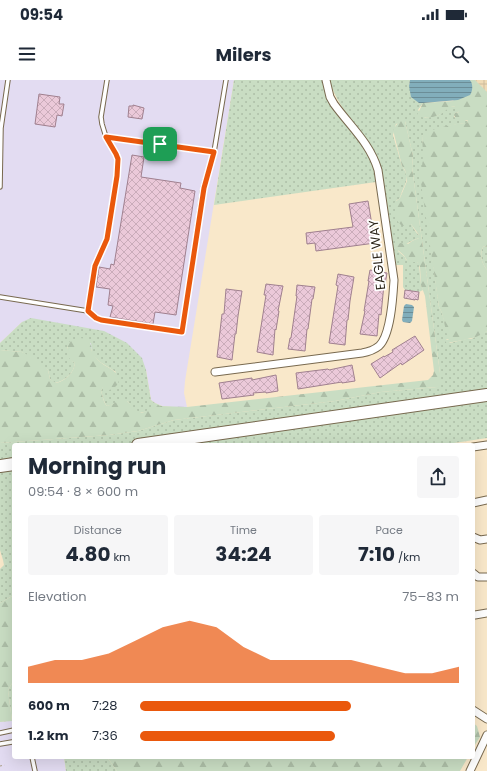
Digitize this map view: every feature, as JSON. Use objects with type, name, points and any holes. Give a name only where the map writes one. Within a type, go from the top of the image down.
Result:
[{"type":"main road","points":[[152,443],[487,395]]},
{"type":"main road","points":[[0,466],[12,464]]},
{"type":"street","name":"EAGLE WAY","points":[[214,372],[362,353],[375,349],[386,335],[394,280],[378,170],[373,154],[334,104],[330,97],[326,80]]},
{"type":"street","points":[[475,447],[487,445]]},
{"type":"street","points":[[475,503],[487,500]]},
{"type":"street","points":[[475,538],[480,540],[487,539]]},
{"type":"street","points":[[475,575],[478,577],[487,577]]},
{"type":"street","points":[[475,615],[487,613]]},
{"type":"street","points":[[475,711],[487,719]]},
{"type":"street","points":[[470,771],[487,735]]},
{"type":"lane","points":[[0,187],[1,128],[8,80]]},
{"type":"lane","points":[[88,311],[95,266],[107,239],[117,176],[118,159],[106,137],[101,116],[107,80]]},
{"type":"lane","points":[[0,297],[88,311],[96,318],[101,320],[182,332],[204,188],[214,152],[226,80]]},
{"type":"lane","points":[[106,137],[214,152]]},
{"type":"lane","points":[[0,733],[12,730]]},
{"type":"lane","points":[[0,744],[12,742]]},
{"type":"lane","points":[[32,759],[35,771]]},
{"type":"path","points":[[0,766],[5,765]]},
{"type":"shaded area","points":[[0,80],[234,80],[185,381],[184,393],[187,407],[162,406],[151,400],[146,370],[22,322],[0,343]]},
{"type":"shaded area","points":[[475,80],[487,80],[487,92],[483,89]]},
{"type":"shaded area","points":[[12,720],[12,759],[64,759],[66,771],[0,771],[0,722]]},
{"type":"green space","points":[[234,80],[322,80],[330,104],[369,155],[373,164],[376,182],[214,205]]},
{"type":"green space","points":[[330,80],[410,80],[409,86],[419,103],[423,103],[418,110],[425,118],[439,115],[449,107],[456,106],[459,112],[455,113],[454,117],[468,121],[467,123],[444,127],[422,136],[424,165],[421,173],[439,307],[443,315],[450,340],[446,339],[450,343],[471,339],[487,331],[487,394],[141,443],[12,443],[12,462],[0,464],[0,443],[109,435],[138,431],[174,420],[335,401],[381,392],[437,387],[440,373],[412,167],[413,156],[405,121],[396,124],[393,135],[407,179],[400,198],[396,201],[409,224],[411,224],[419,235],[419,238],[407,243],[398,251],[405,257],[406,260],[417,262],[419,264],[421,285],[423,290],[419,292],[405,290],[403,287],[403,265],[395,265],[381,168],[377,156],[363,134],[340,104]]},
{"type":"green space","points":[[470,80],[475,80],[487,92],[487,247],[483,247],[481,257],[487,270],[487,331],[476,337],[445,343],[445,340],[449,340],[439,307],[420,176],[423,161],[422,136],[425,133],[436,129],[450,125],[467,123],[468,121],[457,120],[454,115],[455,113],[459,112],[455,106],[433,117],[424,118],[417,115],[423,103],[453,101],[471,81]]},
{"type":"green space","points":[[401,118],[404,118],[405,121],[413,156],[412,167],[440,373],[440,384],[437,387],[381,392],[335,401],[174,420],[138,431],[109,435],[0,443],[0,350],[22,352],[36,359],[48,370],[50,379],[56,383],[68,376],[74,367],[75,363],[70,359],[67,353],[67,347],[70,341],[83,338],[89,341],[91,344],[92,353],[98,360],[118,375],[118,384],[113,389],[109,390],[103,387],[101,391],[107,406],[118,401],[127,401],[141,412],[161,406],[187,407],[428,380],[433,375],[434,371],[425,296],[421,285],[420,267],[417,262],[409,262],[397,247],[400,243],[408,244],[419,238],[419,235],[411,224],[402,226],[398,222],[394,203],[400,198],[407,181],[393,130]]},
{"type":"green space","points":[[483,247],[487,247],[487,270],[481,257]]},
{"type":"green space","points":[[31,318],[104,331],[127,343],[142,358],[146,370],[151,400],[162,406],[149,411],[139,412],[136,411],[127,401],[107,406],[101,391],[103,386],[116,372],[100,362],[92,354],[91,343],[67,347],[71,360],[75,363],[73,370],[68,376],[55,383],[50,379],[48,370],[22,352],[0,350],[0,343],[22,322]]},
{"type":"green space","points":[[487,397],[487,438],[454,443],[165,443]]},
{"type":"green space","points":[[12,466],[12,596],[0,603],[0,569],[4,565],[0,550],[0,468]]},
{"type":"green space","points":[[12,596],[12,683],[8,690],[12,721],[0,722],[0,603]]},
{"type":"green space","points":[[12,683],[12,721],[8,690]]},
{"type":"green space","points":[[475,724],[477,726],[480,737],[475,745]]},
{"type":"green space","points":[[64,759],[108,759],[117,771],[66,771]]},
{"type":"green space","points":[[108,759],[467,759],[460,771],[117,771]]},
{"type":"water","points":[[410,80],[470,80],[472,83],[472,89],[470,95],[458,100],[419,103],[411,97],[409,86]]},
{"type":"water","points":[[406,304],[414,307],[412,321],[410,323],[403,322],[402,320],[404,306]]},
{"type":"building","points":[[39,94],[60,97],[59,104],[64,104],[62,116],[57,115],[55,127],[35,124]]},
{"type":"building","points":[[133,105],[144,108],[142,119],[128,117],[129,106]]},
{"type":"building","points":[[132,155],[144,157],[141,177],[181,183],[180,188],[195,191],[176,315],[155,312],[153,324],[110,317],[113,306],[108,305],[110,289],[96,287],[99,267],[110,269],[111,264],[114,265]]},
{"type":"building","points":[[368,201],[375,243],[316,251],[315,243],[307,244],[306,233],[353,227],[349,204]]},
{"type":"building","points":[[370,270],[387,273],[385,285],[384,284],[381,315],[379,314],[377,336],[360,334],[365,311]]},
{"type":"building","points":[[338,274],[354,277],[347,320],[345,345],[329,343],[338,286],[336,285]]},
{"type":"building","points":[[266,284],[283,286],[276,330],[275,329],[273,355],[257,352],[266,295],[264,295]]},
{"type":"building","points":[[297,285],[315,287],[307,329],[305,351],[288,349],[297,296]]},
{"type":"building","points":[[226,289],[242,291],[232,360],[217,357],[222,314],[224,314]]},
{"type":"building","points":[[405,290],[419,292],[418,300],[404,298]]},
{"type":"building","points":[[415,336],[424,350],[402,365],[401,363],[380,378],[371,364],[393,352],[392,350]]},
{"type":"building","points":[[352,365],[355,381],[298,389],[296,373],[329,370]]},
{"type":"building","points":[[276,375],[278,391],[253,393],[254,395],[222,399],[219,383],[252,378],[252,380]]},
{"type":"route","points":[[106,137],[160,144],[214,152],[204,188],[182,332],[101,320],[96,318],[88,311],[95,266],[106,244],[117,176],[118,159],[106,137]]}]
